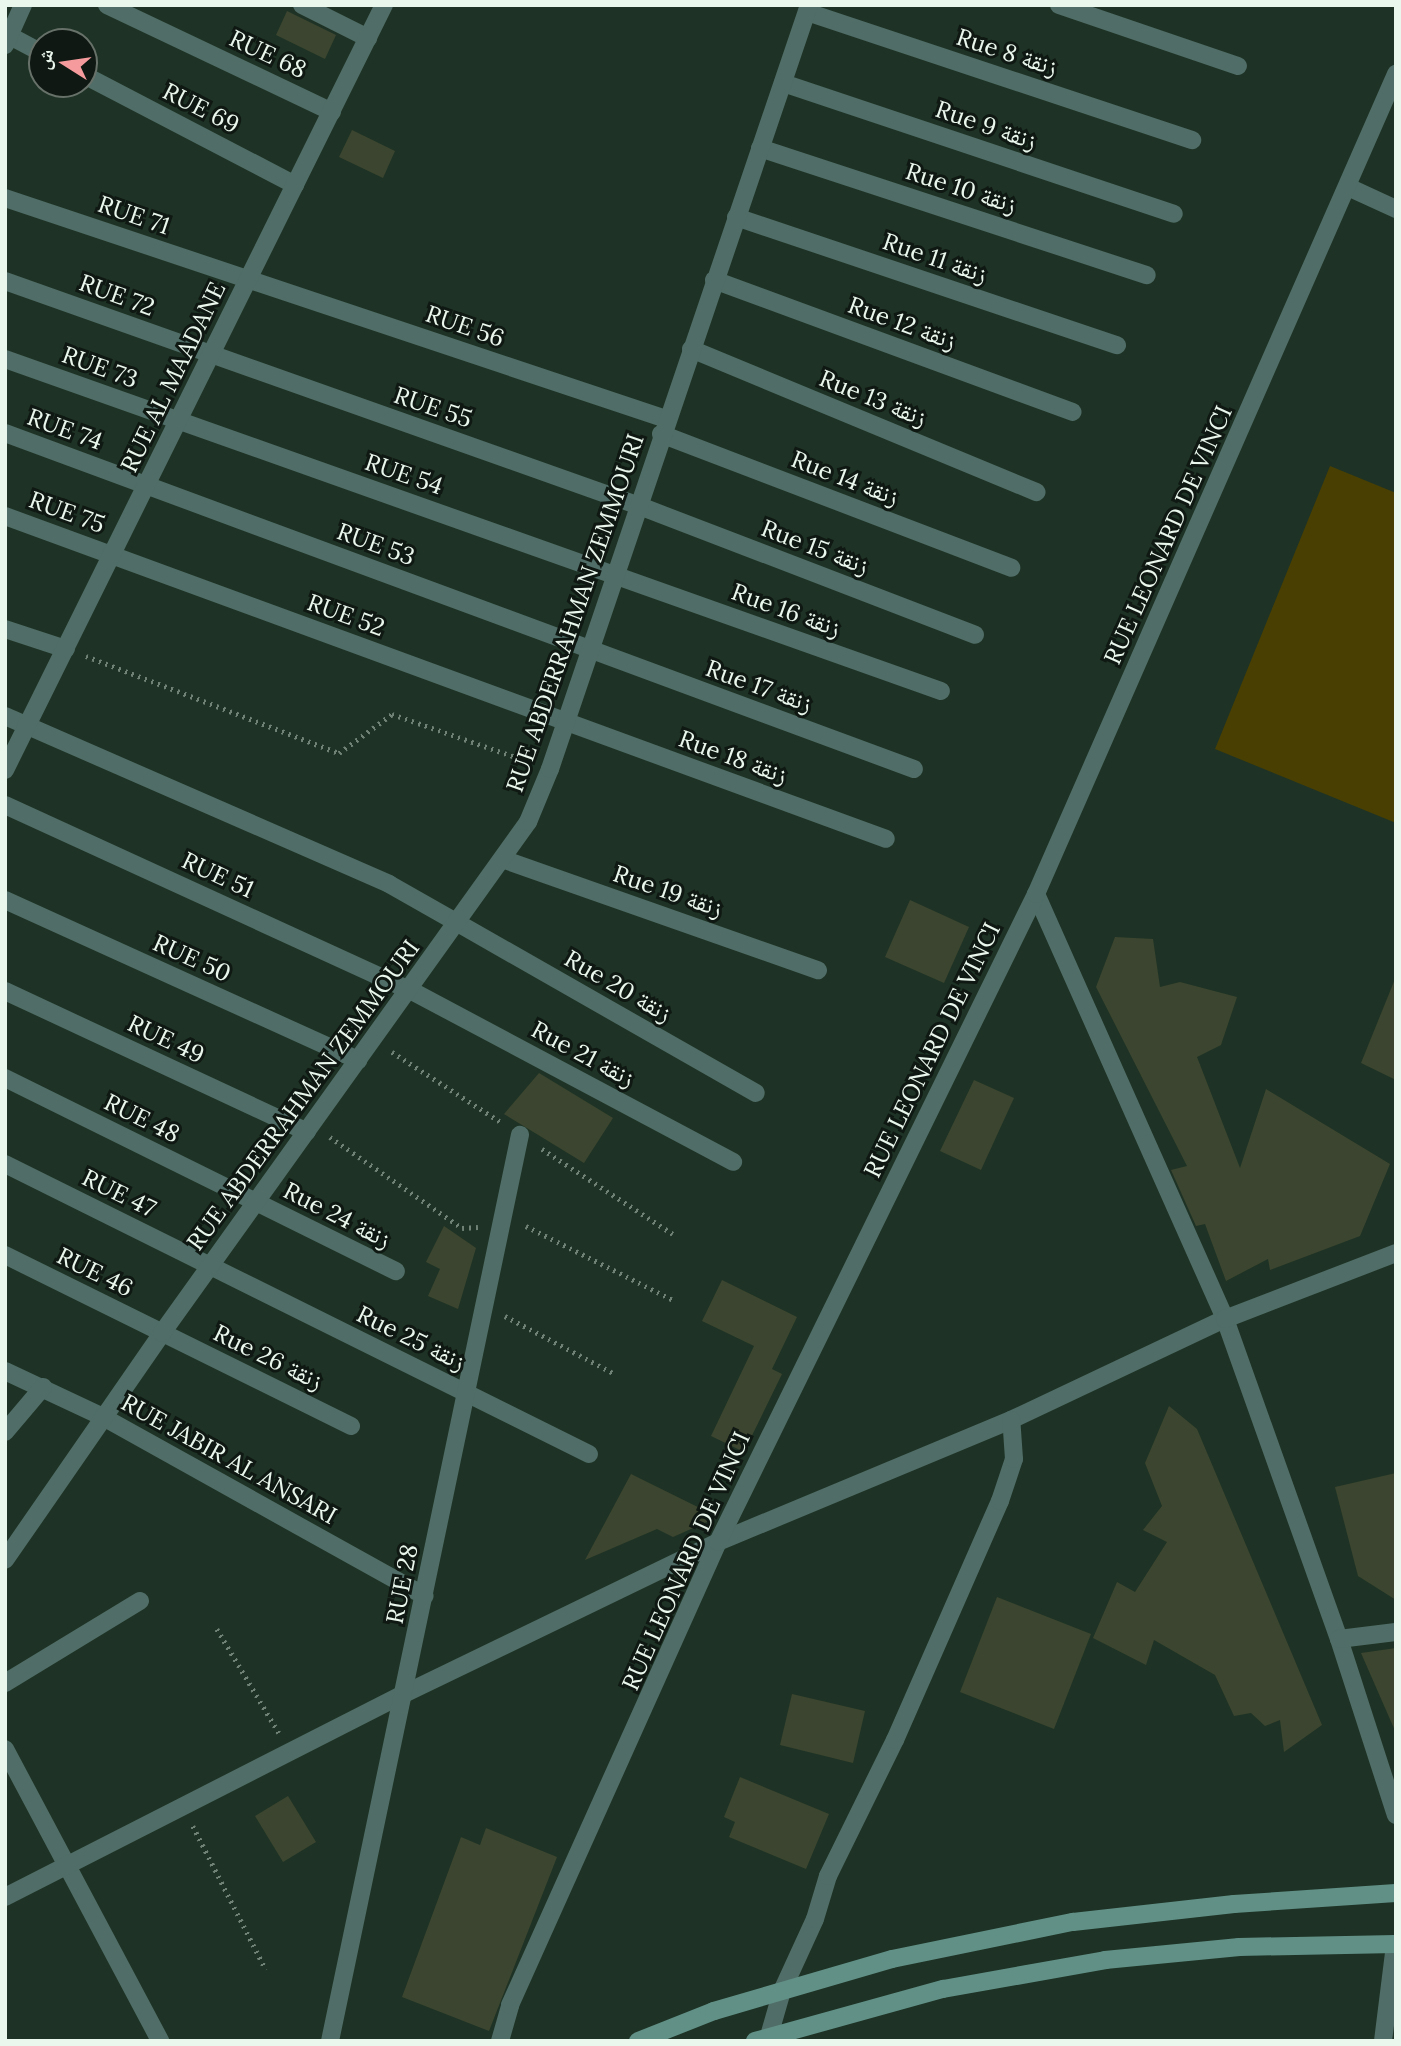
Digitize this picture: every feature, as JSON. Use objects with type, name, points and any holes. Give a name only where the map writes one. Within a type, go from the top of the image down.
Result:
[{"type":"main road","points":[[638,2041],[782,1991],[892,1959],[1073,1922],[1234,1903],[1396,1892]]},
{"type":"main road","points":[[762,2038],[943,1989],[1093,1962],[1239,1947],[1395,1944]]},
{"type":"street","points":[[23,5],[8,41],[28,48]]},
{"type":"street","name":"RUE 68","points":[[107,5],[332,112]]},
{"type":"street","points":[[302,5],[368,38]]},
{"type":"street","name":"RUE AL MAADANE","points":[[5,770],[384,5]]},
{"type":"street","points":[[1059,5],[1238,66]]},
{"type":"street","name":"RUE ABDERRAHMAN ZEMMOURI","points":[[5,1560],[162,1333],[528,822],[550,769],[563,721],[808,8]]},
{"type":"street","name":"Rue 8 زنقة","points":[[808,8],[1192,140]]},
{"type":"street","name":"RUE LEONARD DE VINCI","points":[[500,2041],[510,2005],[718,1542],[1036,894],[1396,74]]},
{"type":"street","name":"RUE 69","points":[[98,82],[295,185]]},
{"type":"street","name":"Rue 9 زنقة","points":[[783,83],[1174,214]]},
{"type":"street","name":"Rue 10 زنقة","points":[[760,148],[1146,275]]},
{"type":"street","points":[[1348,187],[1396,209]]},
{"type":"street","name":"RUE 71","points":[[5,198],[248,279]]},
{"type":"street","name":"Rue 11 زنقة","points":[[736,217],[1117,345]]},
{"type":"street","name":"RUE 56","points":[[248,279],[664,427]]},
{"type":"street","name":"Rue 12 زنقة","points":[[715,280],[1072,412]]},
{"type":"street","name":"RUE 72","points":[[5,281],[211,354]]},
{"type":"street","name":"Rue 13 زنقة","points":[[691,349],[1037,492]]},
{"type":"street","name":"RUE 55","points":[[211,354],[637,505]]},
{"type":"street","name":"RUE 73","points":[[5,359],[178,421]]},
{"type":"street","name":"RUE 54","points":[[178,421],[614,575]]},
{"type":"street","name":"Rue 14 زنقة","points":[[664,427],[1011,568]]},
{"type":"street","name":"RUE 74","points":[[5,433],[146,485]]},
{"type":"street","name":"RUE 53","points":[[146,485],[588,649]]},
{"type":"street","name":"Rue 15 زنقة","points":[[637,505],[975,635]]},
{"type":"street","name":"RUE 75","points":[[5,516],[112,555]]},
{"type":"street","name":"RUE 52","points":[[112,555],[563,721]]},
{"type":"street","name":"Rue 16 زنقة","points":[[614,575],[941,691]]},
{"type":"street","points":[[5,629],[66,649]]},
{"type":"street","name":"Rue 17 زنقة","points":[[588,649],[914,769]]},
{"type":"street","name":"Rue 20 زنقة","points":[[5,716],[389,884],[756,1093]]},
{"type":"street","name":"Rue 18 زنقة","points":[[563,721],[886,839]]},
{"type":"street","name":"RUE 51","points":[[5,805],[410,990]]},
{"type":"street","name":"Rue 19 زنقة","points":[[502,859],[818,970]]},
{"type":"street","points":[[1036,894],[1225,1319],[1339,1639],[1396,1815]]},
{"type":"street","name":"RUE 50","points":[[5,900],[358,1060]]},
{"type":"street","name":"RUE 49","points":[[5,990],[307,1132]]},
{"type":"street","name":"Rue 21 زنقة","points":[[410,990],[733,1162]]},
{"type":"street","name":"RUE 48","points":[[5,1077],[257,1202]]},
{"type":"street","name":"RUE 28","points":[[330,2041],[406,1693],[463,1391],[520,1135]]},
{"type":"street","name":"RUE 47","points":[[5,1164],[211,1266]]},
{"type":"street","name":"Rue 24 زنقة","points":[[257,1202],[396,1271]]},
{"type":"street","points":[[5,1897],[406,1693],[718,1542],[1011,1420],[1225,1319],[1396,1253]]},
{"type":"street","name":"RUE 46","points":[[5,1255],[162,1333]]},
{"type":"street","name":"Rue 25 زنقة","points":[[211,1266],[589,1454]]},
{"type":"street","name":"Rue 26 زنقة","points":[[162,1333],[351,1426]]},
{"type":"street","name":"RUE JABIR AL ANSARI","points":[[5,1371],[103,1417],[425,1595]]},
{"type":"street","points":[[5,1432],[43,1387]]},
{"type":"street","points":[[762,2038],[815,1919],[828,1876],[895,1741],[1000,1501],[1014,1459],[1011,1420]]},
{"type":"street","points":[[5,1683],[140,1601]]},
{"type":"street","points":[[1339,1639],[1396,1632]]},
{"type":"street","points":[[5,1749],[160,2041]]},
{"type":"street","points":[[1383,2041],[1395,1944]]},
{"type":"path","points":[[66,649],[339,753],[392,714],[550,769]]},
{"type":"path","points":[[482,1305],[613,1373]]},
{"type":"path","points":[[217,1629],[290,1752]]},
{"type":"path","points":[[183,1807],[266,1970]]},
{"type":"shaded area","points":[[1330,466],[1396,493],[1396,823],[1215,749]]},
{"type":"building","points":[[287,11],[336,35],[325,59],[276,35]]},
{"type":"building","points":[[352,130],[395,151],[383,178],[339,157]]},
{"type":"building","points":[[910,900],[969,927],[944,983],[885,957]]},
{"type":"building","points":[[1115,937],[1153,939],[1160,987],[1180,982],[1237,997],[1221,1045],[1197,1057],[1240,1168],[1266,1089],[1390,1164],[1360,1236],[1270,1270],[1268,1259],[1226,1281],[1205,1224],[1196,1226],[1171,1170],[1187,1166],[1096,987]]},
{"type":"building","points":[[1396,979],[1396,1080],[1361,1063]]},
{"type":"building","points":[[539,1073],[613,1118],[584,1163],[504,1114]]},
{"type":"building","points":[[974,1080],[1014,1098],[981,1170],[940,1151]]},
{"type":"building","points":[[444,1226],[476,1248],[458,1309],[428,1296],[440,1269],[426,1262]]},
{"type":"building","points":[[722,1280],[797,1317],[772,1369],[782,1374],[744,1452],[711,1436],[754,1346],[702,1321]]},
{"type":"building","points":[[1169,1406],[1197,1429],[1322,1725],[1284,1752],[1280,1720],[1265,1726],[1251,1713],[1234,1716],[1215,1675],[1154,1640],[1146,1665],[1093,1638],[1117,1582],[1135,1592],[1167,1542],[1143,1530],[1162,1506],[1145,1463]]},
{"type":"building","points":[[1396,1473],[1396,1600],[1358,1576],[1335,1487]]},
{"type":"building","points":[[631,1474],[718,1517],[673,1537],[657,1529],[585,1560]]},
{"type":"building","points":[[997,1597],[1091,1634],[1054,1729],[960,1692]]},
{"type":"building","points":[[1396,1648],[1396,1733],[1361,1653]]},
{"type":"building","points":[[792,1694],[865,1711],[853,1763],[780,1745]]},
{"type":"building","points":[[740,1777],[829,1814],[806,1869],[729,1837],[735,1822],[724,1817]]},
{"type":"building","points":[[288,1796],[316,1842],[283,1862],[255,1816]]},
{"type":"building","points":[[486,1828],[557,1857],[489,2031],[402,1997],[461,1837],[480,1845]]}]
